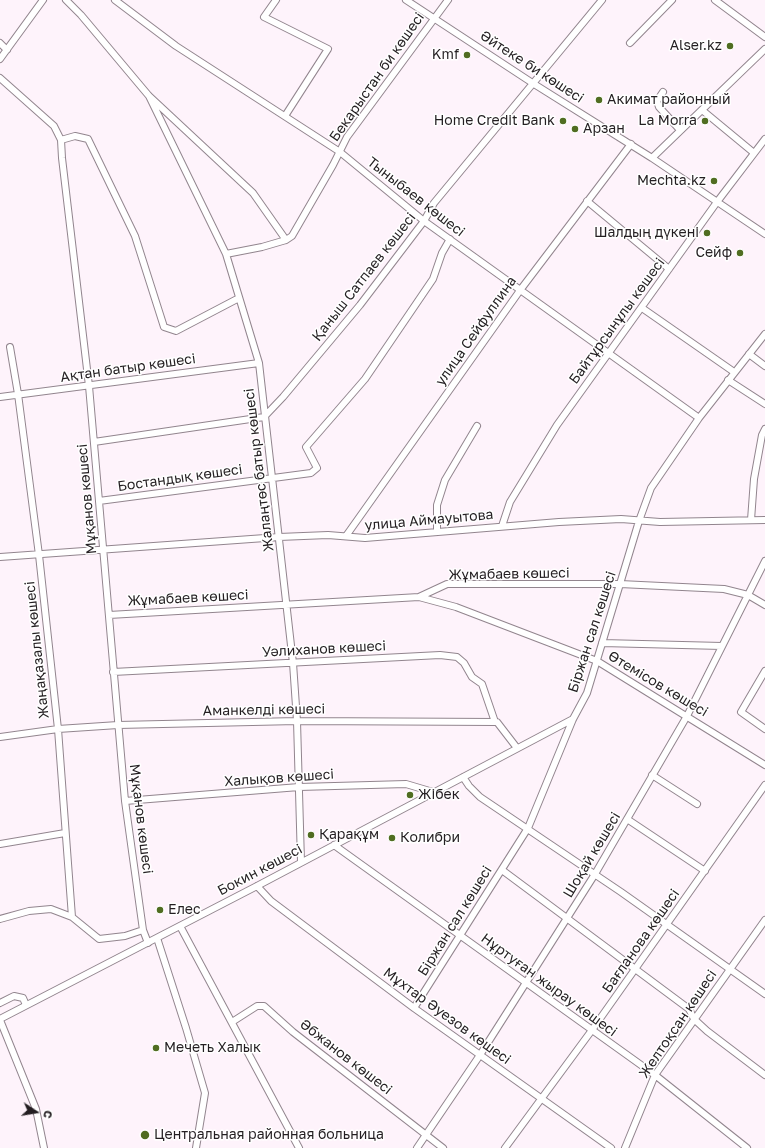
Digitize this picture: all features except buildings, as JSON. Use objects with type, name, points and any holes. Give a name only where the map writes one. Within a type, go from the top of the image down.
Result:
[{"type":"street","points":[[0,59],[43,0]]},
{"type":"street","name":"Жалаңтөс батыр көшесі","points":[[66,0],[149,96],[253,193],[286,240]]},
{"type":"street","name":"Тыныбаев көшесі","points":[[115,0],[176,46],[340,152],[424,221],[521,289],[699,418]]},
{"type":"street","points":[[276,0],[264,18],[328,50],[285,116]]},
{"type":"street","name":"Әйтеке би көшесі","points":[[406,0],[534,84],[631,144],[765,234]]},
{"type":"street","name":"Бекарыстан би көшесі","points":[[286,240],[292,236],[347,137],[433,18],[448,0]]},
{"type":"street","name":"Қаныш Сатпаев көшесі","points":[[264,417],[283,397],[360,305],[424,221],[434,203],[602,0]]},
{"type":"street","points":[[630,43],[672,0]]},
{"type":"street","points":[[714,0],[765,37]]},
{"type":"street","points":[[0,43],[7,50]]},
{"type":"street","points":[[652,158],[765,49]]},
{"type":"street","name":"Мұқанов көшесі","points":[[0,78],[54,126],[61,140],[89,386],[125,801],[143,930],[148,943]]},
{"type":"street","points":[[663,92],[658,96],[657,101],[659,107],[680,130]]},
{"type":"street","name":"Жалаңтөс батыр көшесі","points":[[149,96],[226,254],[259,363],[293,663],[297,721],[301,862]]},
{"type":"street","points":[[702,110],[754,153]]},
{"type":"street","points":[[61,140],[75,136],[88,139],[135,236],[164,327],[176,331],[239,298]]},
{"type":"street","name":"Байтұрсынұлы көшесі","points":[[502,526],[510,502],[557,425],[717,202],[765,139]]},
{"type":"street","name":"улица Сейфуллина","points":[[346,536],[521,289],[631,144]]},
{"type":"street","points":[[587,201],[669,269]]},
{"type":"street","name":"Бостандық көшесі","points":[[99,502],[311,473],[317,468],[306,447],[365,379],[433,279],[442,253],[450,239]]},
{"type":"street","points":[[226,254],[286,240]]},
{"type":"street","points":[[642,308],[734,372]]},
{"type":"street","name":"Біржан сал көшесі","points":[[414,1008],[528,828],[573,719],[587,693],[639,521],[652,488],[699,418],[765,334]]},
{"type":"street","name":"Жаңақазалы көшесі","points":[[10,347],[18,394],[39,555],[58,729],[72,917]]},
{"type":"street","points":[[749,354],[765,366]]},
{"type":"street","name":"Ақтан батыр көшесі","points":[[0,397],[259,363]]},
{"type":"street","points":[[728,380],[765,404]]},
{"type":"street","points":[[94,442],[264,417]]},
{"type":"street","points":[[437,531],[437,504],[445,480],[477,426]]},
{"type":"street","points":[[751,520],[754,479],[762,435],[765,429]]},
{"type":"street","name":"улица Аймауытова","points":[[0,557],[104,551],[279,537],[346,536],[364,538],[559,522],[765,520]]},
{"type":"street","name":"Шоқай көшесі","points":[[418,1148],[480,1055],[595,874],[687,716],[765,561]]},
{"type":"street","name":"Жұмабаев көшесі","points":[[109,615],[419,597],[447,584],[620,584],[724,589],[748,595],[765,605]]},
{"type":"street","name":"Өтемісов көшесі","points":[[419,597],[456,607],[597,661],[765,765]]},
{"type":"street","points":[[602,643],[722,646]]},
{"type":"street","name":"Уәлиханов көшесі","points":[[113,672],[440,655],[457,657],[464,663],[472,677],[482,684],[495,722]]},
{"type":"street","points":[[765,671],[741,712],[765,729]]},
{"type":"street","name":"Бокин көшесі","points":[[0,1019],[257,886],[573,719]]},
{"type":"street","name":"Аманкелді көшесі","points":[[0,737],[58,729],[118,725],[297,721],[495,722]]},
{"type":"street","points":[[495,722],[497,722],[517,748]]},
{"type":"street","points":[[652,775],[696,804]]},
{"type":"street","points":[[463,777],[469,786],[480,797],[595,874],[765,994]]},
{"type":"street","name":"Халықов көшесі","points":[[125,801],[299,787],[406,784],[433,792]]},
{"type":"street","name":"Бағланова көшесі","points":[[505,1148],[636,969],[765,785]]},
{"type":"street","points":[[627,819],[705,871]]},
{"type":"street","points":[[0,844],[66,833]]},
{"type":"street","name":"Нұртуған жырау көшесі","points":[[334,845],[655,1075],[747,1148]]},
{"type":"street","points":[[502,870],[689,1009],[694,1019],[707,1031],[765,1075]]},
{"type":"street","name":"Мұхтар Әуезов көшесі","points":[[257,886],[271,901],[414,1008],[543,1098],[611,1148]]},
{"type":"street","points":[[0,920],[29,911],[51,909],[72,917],[99,939],[125,936],[143,930]]},
{"type":"street","name":"Желтоқсан көшесі","points":[[625,1148],[655,1075],[765,920]]},
{"type":"street","points":[[180,926],[299,1148]]},
{"type":"street","points":[[157,938],[205,1094],[196,1148]]},
{"type":"street","points":[[0,1003],[14,996],[23,998],[26,1005]]},
{"type":"street","name":"Әбжанов көшесі","points":[[232,1022],[258,1006],[264,1006],[293,1032],[425,1136],[443,1148]]},
{"type":"street","points":[[0,1019],[36,1109],[44,1148]]},
{"type":"place","name":"Alser.kz","points":[[730,46]]},
{"type":"place","name":"Kmf","points":[[467,55]]},
{"type":"place","name":"Акимат районный","points":[[599,100]]},
{"type":"place","name":"Home Credit Bank","points":[[563,121]]},
{"type":"place","name":"La Morra","points":[[705,121]]},
{"type":"place","name":"Арзан","points":[[575,129]]},
{"type":"place","name":"Mechta.kz","points":[[714,181]]},
{"type":"place","name":"Шалдың дүкені","points":[[707,233]]},
{"type":"place","name":"Сейф","points":[[740,253]]},
{"type":"place","name":"Жібек","points":[[410,795]]},
{"type":"place","name":"Қарақұм","points":[[311,835]]},
{"type":"place","name":"Колибри","points":[[392,838]]},
{"type":"place","name":"Елес","points":[[160,910]]},
{"type":"place","name":"Мечеть Халык","points":[[156,1048]]},
{"type":"place","name":"Центральная районная больница","points":[[145,1135]]}]
